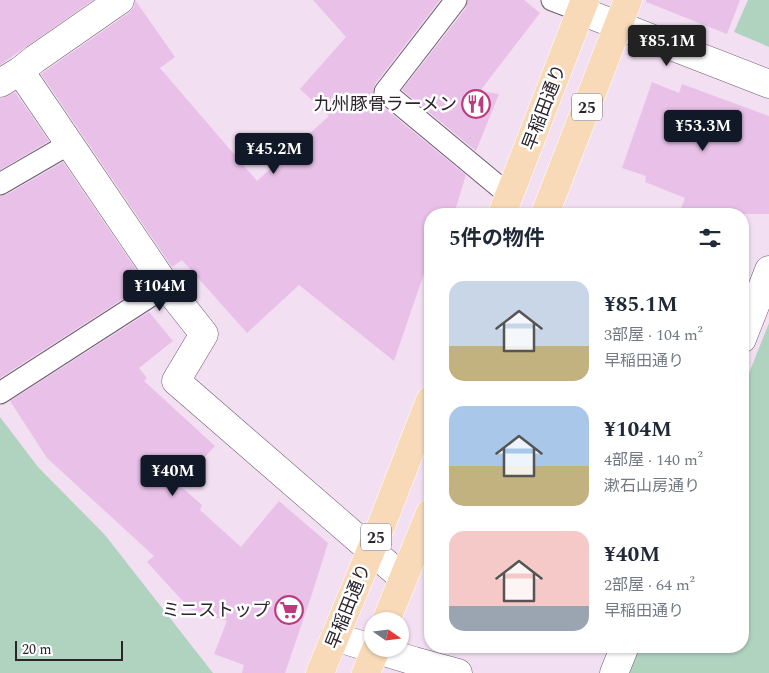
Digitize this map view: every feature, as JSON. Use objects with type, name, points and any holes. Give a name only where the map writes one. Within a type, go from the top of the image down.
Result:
[{"type":"main road","name":"25","points":[[547,208],[628,0]]},
{"type":"main road","name":"早稲田通り","points":[[506,204],[583,5]]},
{"type":"main road","name":"早稲田通り","points":[[320,673],[424,415]]},
{"type":"main road","name":"25","points":[[390,612],[424,527]]},
{"type":"street","points":[[120,0],[10,77],[69,144],[166,286],[204,334],[176,381],[403,578]]},
{"type":"street","points":[[583,5],[618,25],[769,84]]},
{"type":"street","points":[[749,321],[769,270]]},
{"type":"street","points":[[335,637],[364,652]]},
{"type":"street","points":[[614,673],[622,653]]},
{"type":"street","points":[[378,658],[458,673]]},
{"type":"lane","points":[[456,0],[385,92],[506,204]]},
{"type":"lane","points":[[552,0],[583,5]]},
{"type":"lane","points":[[0,184],[69,144]]},
{"type":"lane","points":[[0,393],[166,286]]},
{"type":"green space","points":[[748,0],[769,0],[769,47],[734,32]]},
{"type":"green space","points":[[769,323],[769,673],[625,673],[633,653],[749,653],[749,373]]},
{"type":"green space","points":[[0,417],[38,467],[105,535],[213,673],[0,673]]},
{"type":"building","points":[[0,0],[93,0],[0,65]]},
{"type":"building","points":[[135,0],[175,57],[160,68],[257,181],[329,116],[300,89],[346,37],[313,0],[440,0],[375,84],[373,91],[377,102],[466,175],[456,208],[424,208],[424,274],[394,361],[299,285],[247,333],[182,260],[172,267],[41,74],[129,13],[134,7]]},
{"type":"building","points":[[468,0],[524,0],[540,13],[480,91],[499,94],[476,151],[402,90],[466,8]]},
{"type":"building","points":[[646,0],[740,0],[727,34],[646,2]]},
{"type":"building","points":[[652,82],[679,93],[682,84],[769,116],[769,214],[749,214],[749,208],[681,208],[685,198],[645,182],[646,176],[622,168]]},
{"type":"building","points":[[15,92],[49,141],[0,170],[0,99]]},
{"type":"building","points":[[63,162],[146,284],[0,378],[0,196],[6,195]]},
{"type":"building","points":[[149,312],[173,341],[139,368],[147,378],[144,381],[215,446],[179,485],[202,505],[200,510],[241,547],[279,501],[328,543],[285,673],[242,673],[244,665],[214,654],[227,621],[190,609],[147,562],[154,556],[47,458],[10,401]]},
{"type":"place","name":"九州豚骨ラーメン","points":[[476,104]]},
{"type":"place","name":"ミニストップ","points":[[289,610]]}]
